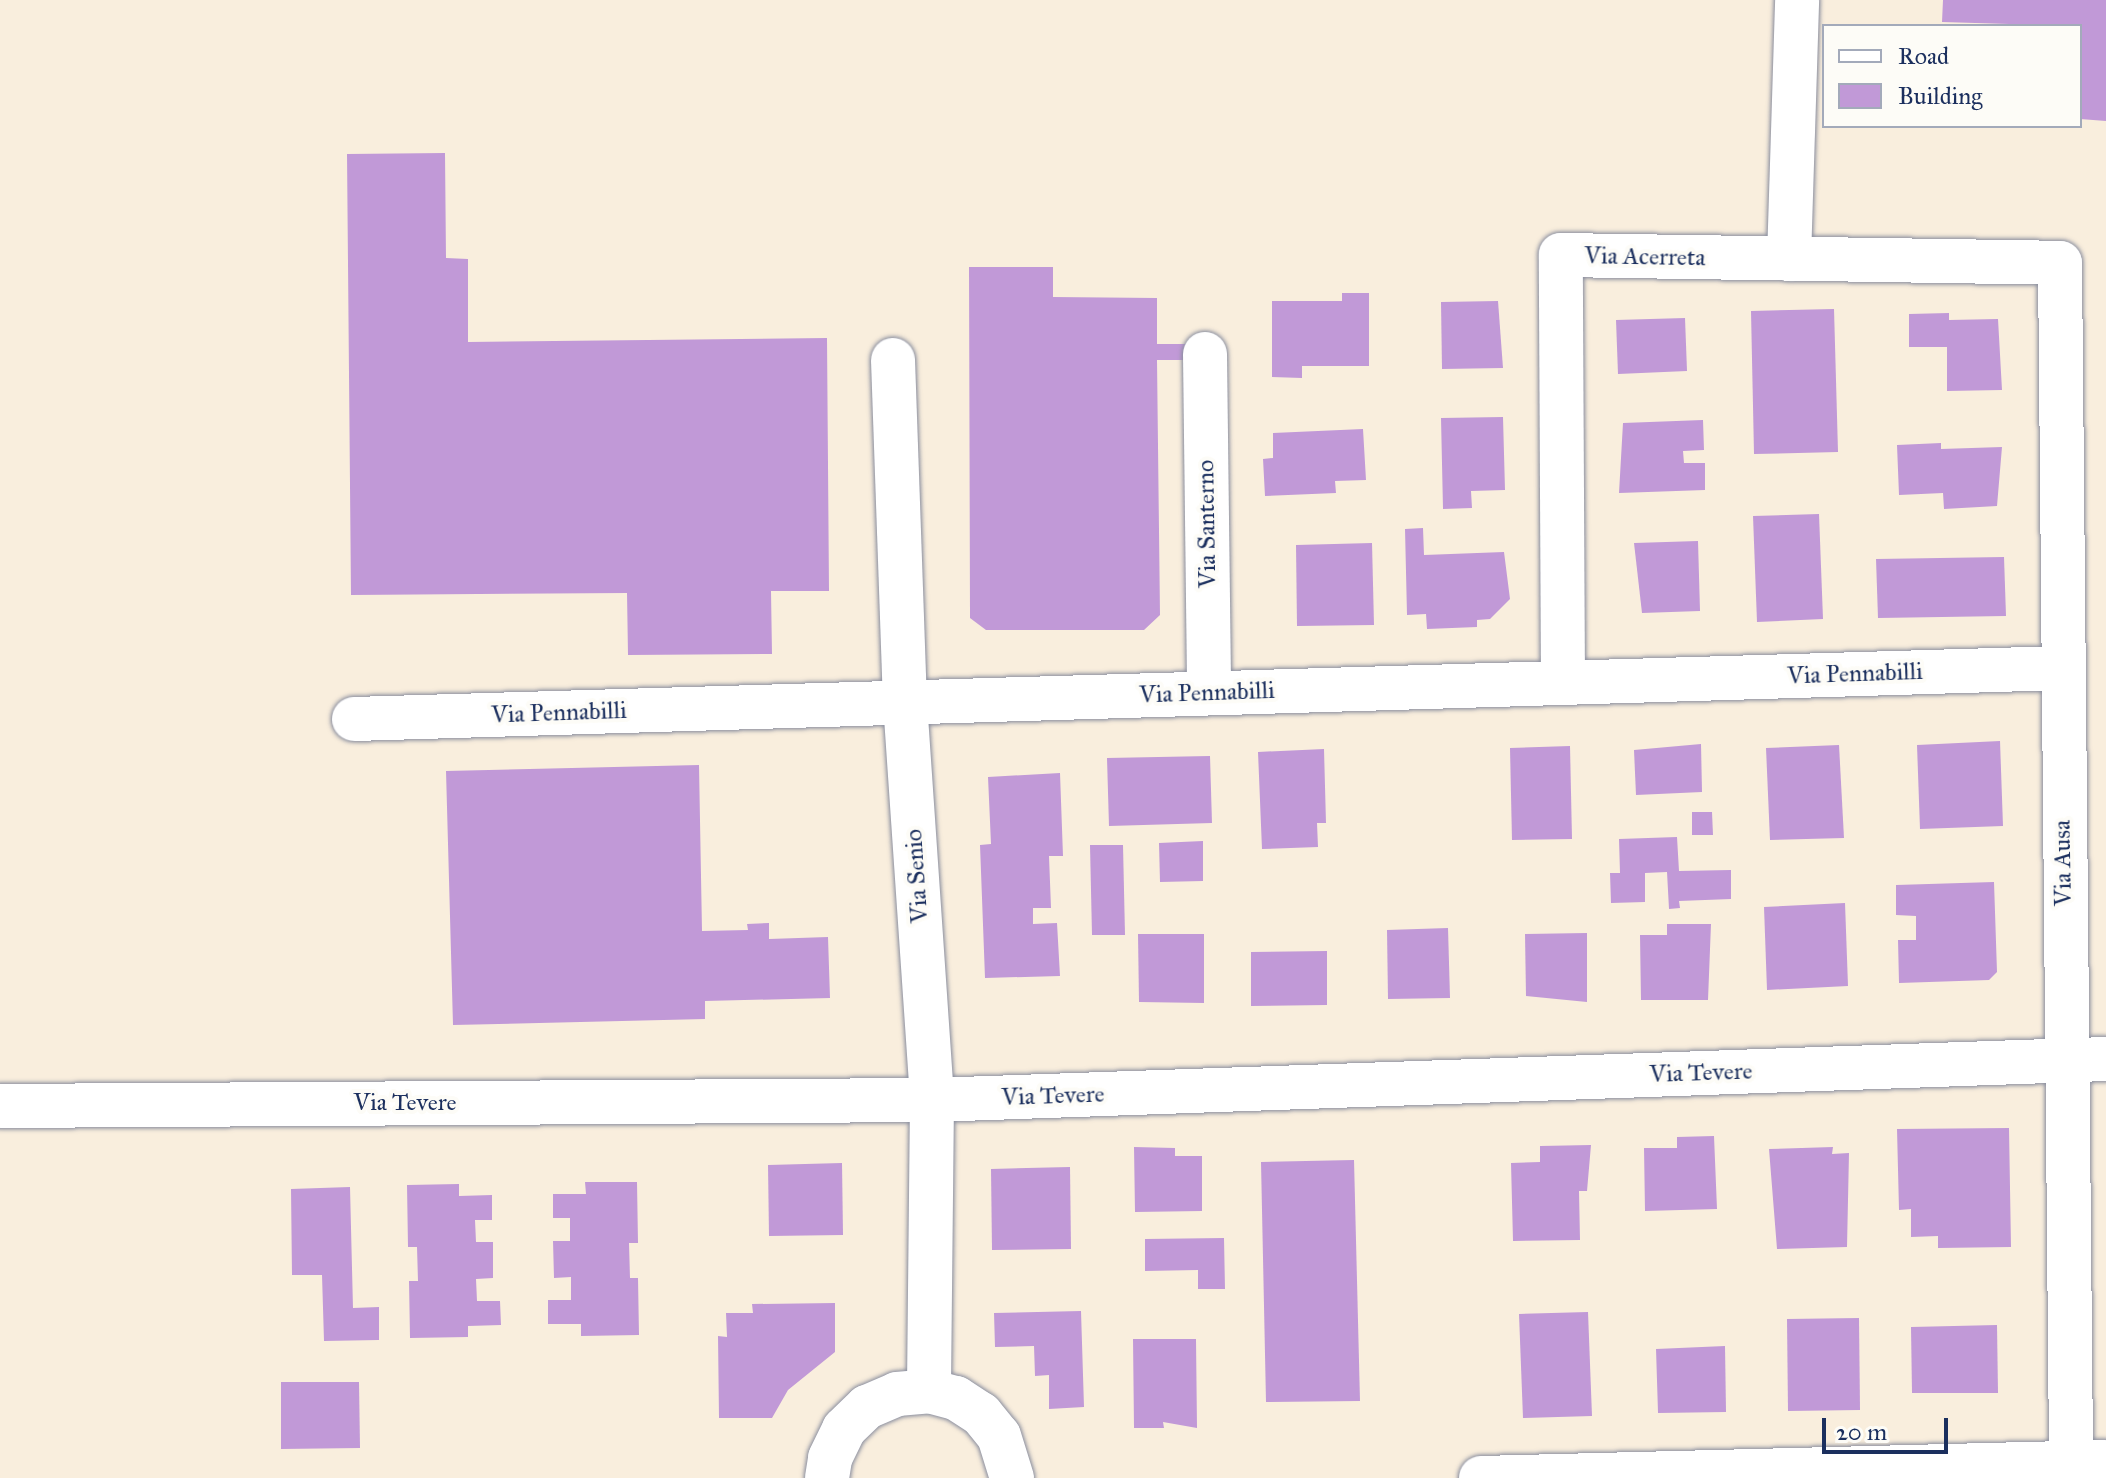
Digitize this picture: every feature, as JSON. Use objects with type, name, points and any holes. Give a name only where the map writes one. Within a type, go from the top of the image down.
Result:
[{"type":"street","points":[[1789,259],[1797,0]]},
{"type":"street","name":"Via Acerreta","points":[[1563,683],[1561,255],[2060,263]]},
{"type":"street","name":"Via Ausa","points":[[2060,263],[2060,668],[2086,1058],[2088,1462]]},
{"type":"street","name":"Via Santerno","points":[[1205,354],[1209,693]]},
{"type":"street","name":"Via Senio","points":[[893,360],[905,702],[932,1100],[929,1391]]},
{"type":"street","name":"Via Pennabilli","points":[[354,719],[2060,668]]},
{"type":"street","name":"Via Tevere","points":[[0,1106],[932,1100],[2086,1058]]},
{"type":"street","points":[[827,1478],[830,1458],[844,1429],[867,1407],[897,1394],[929,1391],[956,1398],[981,1414],[999,1436],[1012,1478]]},
{"type":"street","points":[[1481,1478],[2088,1462]]},
{"type":"building","points":[[1943,0],[2106,0],[2106,121],[2082,119],[2082,24],[1942,22]]},
{"type":"building","points":[[445,153],[446,258],[468,259],[468,342],[827,338],[829,591],[771,591],[772,654],[628,655],[627,593],[351,595],[347,154]]},
{"type":"building","points":[[969,267],[1053,267],[1053,297],[1157,298],[1157,344],[1187,344],[1186,360],[1157,360],[1160,615],[1144,630],[986,630],[970,618]]},
{"type":"building","points":[[1342,293],[1369,293],[1369,366],[1302,366],[1302,378],[1272,377],[1272,301],[1342,301]]},
{"type":"building","points":[[1498,301],[1503,368],[1442,369],[1441,302]]},
{"type":"building","points":[[1834,309],[1838,452],[1754,454],[1751,311]]},
{"type":"building","points":[[1949,313],[1949,320],[1998,319],[2002,390],[1947,391],[1947,347],[1909,347],[1909,314]]},
{"type":"building","points":[[1685,318],[1687,371],[1618,374],[1616,320]]},
{"type":"building","points":[[1503,417],[1505,490],[1471,491],[1472,508],[1443,509],[1441,418]]},
{"type":"building","points":[[1703,420],[1704,450],[1683,451],[1684,463],[1705,463],[1705,490],[1619,493],[1623,423]]},
{"type":"building","points":[[1363,429],[1366,480],[1335,481],[1336,493],[1265,496],[1263,459],[1273,458],[1273,433]]},
{"type":"building","points":[[1941,443],[1941,449],[2002,447],[1997,506],[1944,509],[1943,493],[1899,495],[1897,445]]},
{"type":"building","points":[[1819,514],[1823,619],[1757,622],[1753,516]]},
{"type":"building","points":[[1423,528],[1424,555],[1504,552],[1510,599],[1490,619],[1477,620],[1477,627],[1427,629],[1426,614],[1407,615],[1405,529]]},
{"type":"building","points":[[1698,541],[1700,611],[1642,613],[1634,543]]},
{"type":"building","points":[[1372,543],[1374,625],[1297,626],[1296,545]]},
{"type":"building","points":[[2004,557],[2006,616],[1878,618],[1876,559]]},
{"type":"building","points":[[2000,741],[2003,826],[1920,829],[1917,745]]},
{"type":"building","points":[[1701,744],[1702,792],[1636,795],[1634,750]]},
{"type":"building","points":[[1839,745],[1844,838],[1770,840],[1766,748]]},
{"type":"building","points":[[1570,746],[1572,839],[1512,840],[1510,748]]},
{"type":"building","points":[[1324,749],[1326,823],[1317,823],[1318,847],[1262,849],[1258,752]]},
{"type":"building","points":[[1210,756],[1212,823],[1109,826],[1107,758]]},
{"type":"building","points":[[699,765],[702,931],[748,930],[747,924],[769,923],[769,939],[828,937],[830,998],[705,1001],[705,1019],[453,1025],[446,771]]},
{"type":"building","points":[[1060,773],[1063,856],[1049,856],[1051,908],[1033,908],[1033,924],[1057,923],[1060,976],[985,978],[980,845],[991,844],[988,777]]},
{"type":"building","points":[[1692,812],[1712,812],[1713,835],[1692,835]]},
{"type":"building","points":[[1677,837],[1679,871],[1731,870],[1731,899],[1679,901],[1680,908],[1669,909],[1667,872],[1645,873],[1645,902],[1611,903],[1610,873],[1620,873],[1619,839]]},
{"type":"building","points":[[1203,841],[1203,881],[1160,882],[1159,843]]},
{"type":"building","points":[[1090,845],[1123,845],[1125,935],[1092,935]]},
{"type":"building","points":[[1994,882],[1997,972],[1989,980],[1899,983],[1898,940],[1916,940],[1916,916],[1896,915],[1896,885]]},
{"type":"building","points":[[1845,903],[1848,986],[1767,990],[1764,907]]},
{"type":"building","points":[[1667,924],[1711,924],[1708,1000],[1641,1000],[1640,935],[1667,935]]},
{"type":"building","points":[[1448,928],[1450,998],[1388,999],[1387,930]]},
{"type":"building","points":[[1587,933],[1587,1002],[1526,996],[1525,934]]},
{"type":"building","points":[[1138,934],[1204,934],[1204,1003],[1139,1002]]},
{"type":"building","points":[[1327,951],[1327,1005],[1251,1006],[1251,952]]},
{"type":"building","points":[[2009,1128],[2011,1247],[1938,1248],[1938,1236],[1911,1237],[1911,1209],[1899,1210],[1897,1129]]},
{"type":"building","points":[[1714,1136],[1717,1209],[1645,1211],[1644,1148],[1677,1148],[1677,1137]]},
{"type":"building","points":[[1591,1145],[1587,1191],[1579,1191],[1580,1240],[1513,1241],[1511,1163],[1540,1162],[1540,1146]]},
{"type":"building","points":[[1134,1147],[1175,1148],[1175,1156],[1202,1156],[1202,1211],[1135,1212]]},
{"type":"building","points":[[1833,1147],[1832,1154],[1849,1153],[1847,1247],[1777,1249],[1769,1149]]},
{"type":"building","points":[[1354,1160],[1360,1401],[1266,1402],[1261,1162]]},
{"type":"building","points":[[842,1163],[843,1235],[769,1236],[768,1165]]},
{"type":"building","points":[[1070,1167],[1071,1249],[992,1250],[991,1169]]},
{"type":"building","points":[[585,1182],[637,1182],[638,1243],[629,1243],[630,1278],[638,1278],[639,1335],[581,1336],[581,1324],[548,1324],[548,1300],[571,1300],[571,1277],[554,1278],[553,1241],[570,1241],[570,1218],[553,1218],[553,1194],[586,1194]]},
{"type":"building","points":[[459,1184],[459,1196],[492,1195],[492,1220],[475,1220],[476,1242],[493,1242],[493,1278],[476,1279],[477,1301],[500,1301],[501,1325],[468,1326],[468,1337],[410,1338],[409,1281],[418,1281],[417,1247],[408,1247],[407,1185]]},
{"type":"building","points":[[350,1187],[353,1308],[379,1307],[379,1340],[324,1341],[322,1275],[292,1275],[291,1189]]},
{"type":"building","points":[[1224,1238],[1225,1289],[1198,1289],[1198,1270],[1145,1271],[1145,1239]]},
{"type":"building","points":[[835,1303],[835,1352],[788,1390],[772,1418],[719,1418],[718,1336],[727,1337],[726,1313],[753,1313],[752,1304]]},
{"type":"building","points":[[1081,1311],[1084,1407],[1049,1409],[1049,1375],[1035,1376],[1034,1346],[995,1347],[994,1313]]},
{"type":"building","points":[[1588,1312],[1592,1416],[1523,1418],[1519,1314]]},
{"type":"building","points":[[1859,1318],[1860,1410],[1788,1411],[1787,1319]]},
{"type":"building","points":[[1997,1325],[1998,1393],[1912,1393],[1911,1327]]},
{"type":"building","points":[[1133,1339],[1196,1339],[1197,1428],[1163,1422],[1164,1428],[1134,1428]]},
{"type":"building","points":[[1725,1346],[1726,1412],[1658,1413],[1656,1349]]},
{"type":"building","points":[[281,1382],[359,1382],[360,1448],[281,1449]]}]
